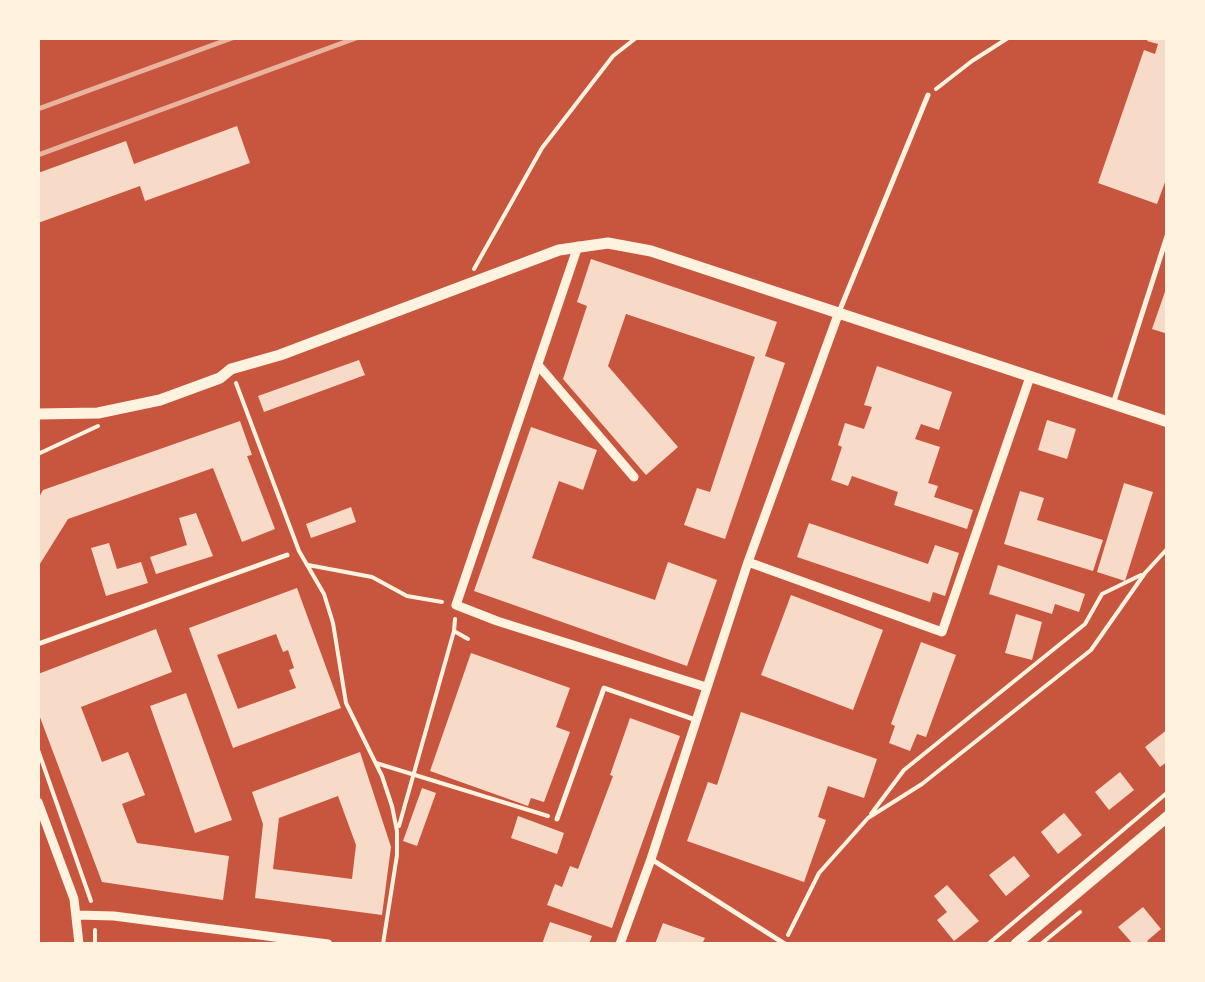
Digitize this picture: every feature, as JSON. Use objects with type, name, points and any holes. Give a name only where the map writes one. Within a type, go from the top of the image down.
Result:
[{"type":"street","points":[[38,414],[116,410],[160,400],[220,378],[231,369],[280,355],[578,246],[619,243],[1168,422]]},
{"type":"street","points":[[578,246],[456,604],[497,621],[706,687]]},
{"type":"street","points":[[620,944],[652,859],[748,562],[839,312]]},
{"type":"street","points":[[538,366],[634,478]]},
{"type":"street","points":[[748,562],[942,632],[1030,376]]},
{"type":"street","points":[[38,802],[78,915],[79,944]]},
{"type":"street","points":[[1016,944],[1168,816]]},
{"type":"street","points":[[78,915],[328,944]]},
{"type":"lane","points":[[839,312],[928,96]]},
{"type":"lane","points":[[1113,404],[1168,232]]},
{"type":"lane","points":[[38,644],[287,555]]},
{"type":"lane","points":[[557,819],[604,688],[696,720]]},
{"type":"lane","points":[[652,859],[784,944]]},
{"type":"path","points":[[476,281],[473,265],[542,148],[613,56],[636,38]]},
{"type":"path","points":[[928,96],[972,60],[1008,38]]},
{"type":"path","points":[[231,369],[298,551],[324,594],[333,622],[346,704],[375,763],[397,831],[398,854],[384,944]]},
{"type":"path","points":[[38,454],[93,430],[116,410]]},
{"type":"path","points":[[868,818],[922,784],[1091,650],[1145,572],[1168,548]]},
{"type":"path","points":[[308,565],[372,577],[407,596],[456,604],[454,631],[397,831]]},
{"type":"path","points":[[784,944],[820,872],[904,770],[1085,624],[1102,594],[1145,572]]},
{"type":"path","points":[[454,631],[468,639]]},
{"type":"path","points":[[38,750],[90,895],[95,944]]},
{"type":"path","points":[[375,763],[557,819]]},
{"type":"path","points":[[988,944],[1168,792]]},
{"type":"building","points":[[1168,38],[1168,174],[1157,204],[1098,183],[1144,50],[1155,54],[1158,44],[1147,41]]},
{"type":"building","points":[[237,126],[250,163],[145,201],[140,186],[38,223],[38,173],[126,141],[134,164]]},
{"type":"building","points":[[591,259],[777,322],[765,356],[785,363],[725,539],[684,525],[697,488],[710,492],[755,357],[626,314],[608,366],[678,447],[646,475],[563,379],[587,306],[577,302]]},
{"type":"building","points":[[1168,286],[1168,334],[1152,329]]},
{"type":"building","points":[[359,360],[365,375],[264,412],[258,396]]},
{"type":"building","points":[[877,366],[952,392],[939,430],[921,424],[915,439],[940,447],[928,483],[938,486],[934,497],[973,510],[967,529],[894,505],[898,492],[852,476],[848,486],[831,480],[845,423],[864,429],[872,407],[864,405]]},
{"type":"building","points":[[1047,420],[1076,429],[1067,459],[1038,450]]},
{"type":"building","points":[[240,421],[252,455],[247,456],[275,529],[242,542],[213,468],[68,519],[38,567],[38,499],[43,490]]},
{"type":"building","points":[[531,427],[597,450],[583,490],[559,481],[532,558],[655,600],[668,562],[717,580],[687,666],[474,591]]},
{"type":"building","points":[[1124,483],[1153,492],[1125,581],[1097,572]]},
{"type":"building","points":[[1020,491],[1044,498],[1037,520],[1103,540],[1093,571],[1004,544]]},
{"type":"building","points":[[351,507],[356,522],[311,538],[306,524]]},
{"type":"building","points":[[196,513],[213,556],[156,574],[150,557],[187,545],[179,518]]},
{"type":"building","points":[[809,523],[928,564],[935,545],[959,553],[945,596],[933,592],[930,602],[797,557]]},
{"type":"building","points":[[109,543],[117,569],[141,562],[148,583],[106,596],[91,548]]},
{"type":"building","points":[[998,565],[1085,594],[1079,612],[1055,604],[1052,614],[989,594]]},
{"type":"building","points":[[297,588],[341,708],[233,748],[189,628]],"holes":[[[276,634],[283,652],[288,650],[294,668],[289,670],[296,688],[238,709],[217,655]]]},
{"type":"building","points":[[791,595],[883,630],[853,710],[761,675]]},
{"type":"building","points":[[1016,614],[1042,622],[1032,660],[1005,653]]},
{"type":"building","points":[[156,629],[172,672],[81,707],[102,762],[128,752],[145,795],[122,804],[137,843],[229,856],[223,900],[102,882],[38,712],[38,674]]},
{"type":"building","points":[[921,642],[956,655],[926,737],[917,734],[910,751],[889,743],[895,726],[891,724]]},
{"type":"building","points":[[471,653],[570,688],[556,727],[570,732],[544,802],[531,798],[528,806],[430,771]]},
{"type":"building","points":[[186,693],[232,820],[195,833],[150,706]]},
{"type":"building","points":[[741,712],[877,759],[864,798],[828,786],[818,817],[826,820],[804,882],[687,841],[708,782],[717,785]]},
{"type":"building","points":[[630,718],[680,736],[612,928],[547,905],[555,884],[562,887],[570,866],[578,869]]},
{"type":"building","points":[[1168,729],[1168,761],[1160,767],[1145,747]]},
{"type":"building","points":[[360,752],[391,847],[382,915],[255,898],[263,824],[252,792]],"holes":[[[338,796],[356,845],[352,879],[273,869],[279,818]]]},
{"type":"building","points":[[1120,772],[1134,790],[1109,810],[1095,792]]},
{"type":"building","points":[[422,788],[436,793],[417,846],[403,841]]},
{"type":"building","points":[[1064,813],[1082,835],[1058,854],[1041,832]]},
{"type":"building","points":[[518,816],[564,833],[557,854],[511,838]]},
{"type":"building","points":[[1014,856],[1030,876],[1006,896],[989,875]]},
{"type":"building","points":[[947,885],[979,921],[954,941],[937,920],[947,912],[934,896]]},
{"type":"building","points":[[1143,907],[1161,929],[1147,941],[1150,944],[1133,944],[1118,927]]},
{"type":"building","points":[[550,922],[592,936],[589,944],[542,944]]},
{"type":"building","points":[[663,923],[705,938],[702,944],[655,944]]},
{"type":"railway","points":[[38,109],[232,38]]},
{"type":"railway","points":[[38,155],[356,38]]}]
